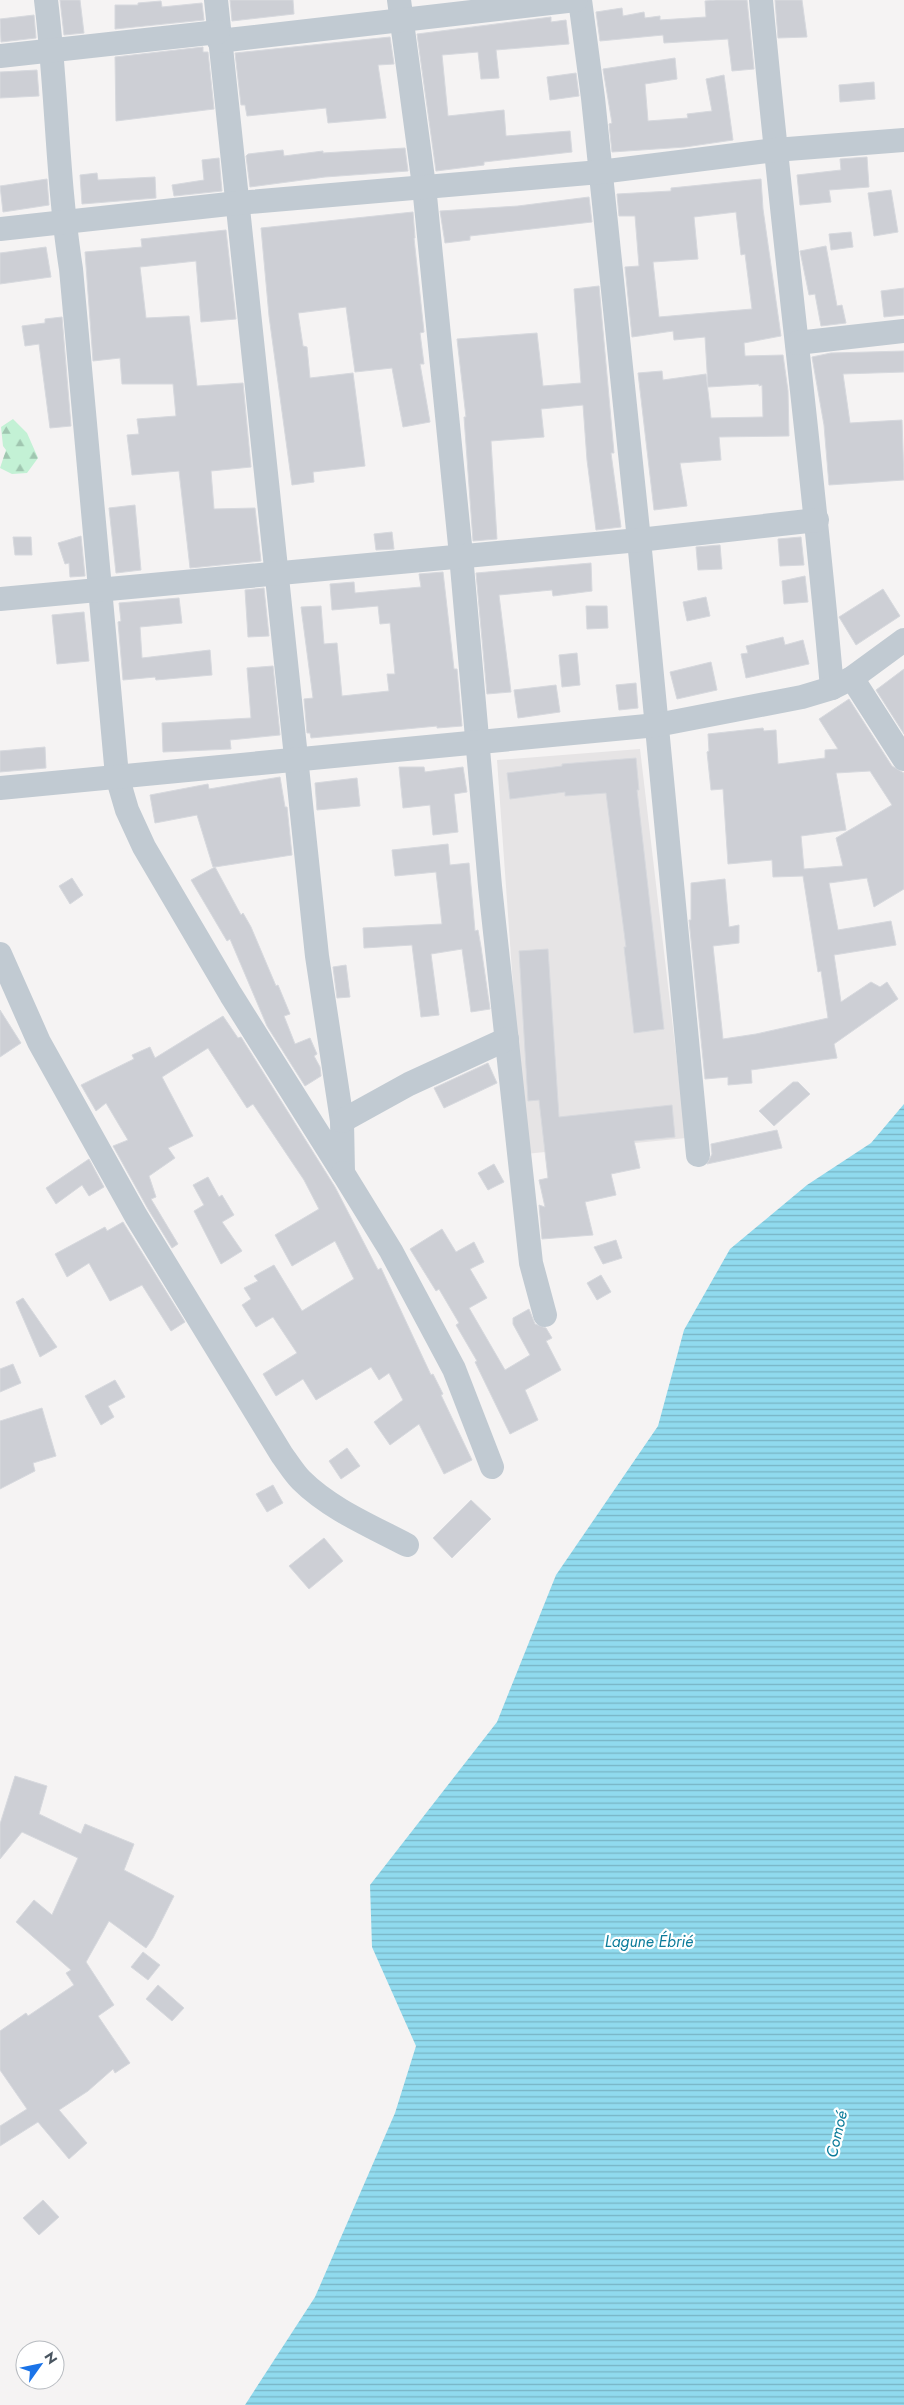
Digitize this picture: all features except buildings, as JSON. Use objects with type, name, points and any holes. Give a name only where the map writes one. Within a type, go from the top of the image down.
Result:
[{"type":"street","points":[[46,0],[52,50],[64,221],[71,269],[102,589],[117,776],[127,810],[144,848],[231,995],[391,1252],[454,1369],[492,1467]]},
{"type":"street","points":[[216,0],[276,573],[298,761],[317,956],[342,1121],[343,1173]]},
{"type":"street","points":[[0,56],[219,36],[400,11],[578,0],[600,172],[639,540],[698,1155]]},
{"type":"street","points":[[761,0],[775,150],[817,520],[842,683],[904,759]]},
{"type":"street","points":[[400,11],[424,186],[507,1039],[531,1263],[545,1315]]},
{"type":"street","points":[[0,229],[238,203],[600,172],[775,150],[904,140]]},
{"type":"street","points":[[797,343],[904,331]]},
{"type":"street","points":[[0,599],[639,540],[817,520]]},
{"type":"street","points":[[0,788],[298,761],[657,725],[802,697],[842,683],[904,640]]},
{"type":"street","points":[[0,954],[39,1042],[136,1216],[282,1455],[299,1479],[312,1490],[334,1505],[407,1545]]},
{"type":"street","points":[[342,1121],[409,1084],[507,1039]]},
{"type":"shaded area","points":[[640,749],[686,1138],[525,1154],[497,760]]},
{"type":"green space","points":[[13,419],[27,433],[38,458],[27,473],[12,474],[0,468],[6,450],[3,446],[1,427]]},
{"type":"water","name":"Lagune Ébrié","points":[[904,1104],[904,2405],[245,2405],[315,2297],[395,2113],[416,2046],[372,1947],[370,1885],[497,1722],[556,1575],[658,1426],[684,1330],[730,1249],[807,1185],[871,1143]]},
{"type":"water label","name":"Comoé","points":[[836,2134]]}]
